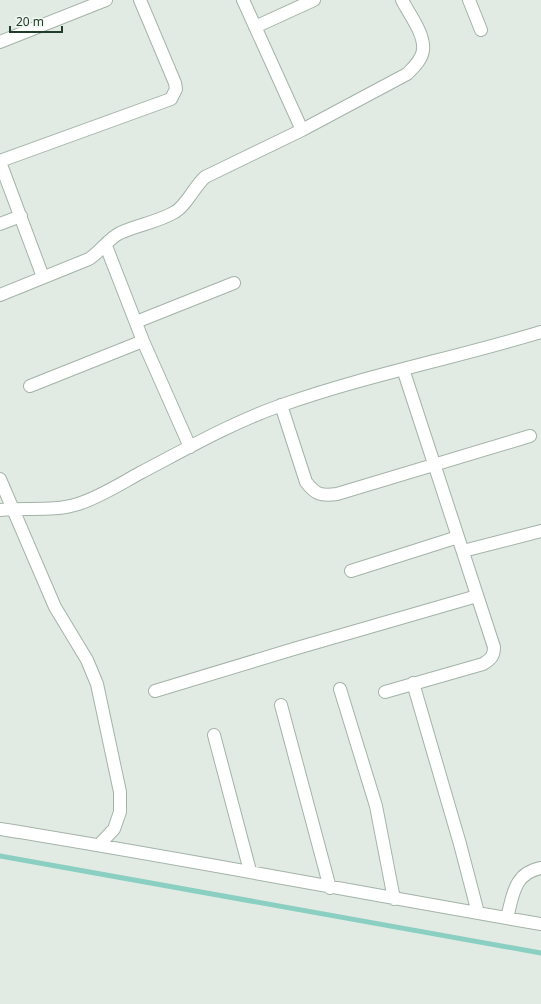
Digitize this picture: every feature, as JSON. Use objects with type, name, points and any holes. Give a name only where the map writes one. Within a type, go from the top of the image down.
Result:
[{"type":"street","points":[[0,42],[106,0]]},
{"type":"street","points":[[43,276],[0,161],[171,99],[176,89],[175,83],[140,0]]},
{"type":"street","points":[[243,0],[302,130]]},
{"type":"street","points":[[255,27],[314,0]]},
{"type":"street","points":[[0,294],[89,259],[106,246],[111,239],[119,233],[175,213],[183,206],[195,187],[205,178],[302,130],[407,74],[417,64],[423,50],[420,35],[402,0]]},
{"type":"street","points":[[469,0],[481,30]]},
{"type":"street","points":[[0,224],[21,216]]},
{"type":"street","points":[[106,246],[143,341],[190,447]]},
{"type":"street","points":[[136,322],[234,283]]},
{"type":"street","points":[[0,510],[14,508],[46,509],[78,504],[104,493],[190,447],[281,405],[349,384],[541,332]]},
{"type":"street","points":[[30,386],[143,341]]},
{"type":"street","points":[[385,692],[483,664],[494,654],[494,647],[403,369]]},
{"type":"street","points":[[281,405],[306,482],[314,492],[325,495],[337,494],[434,463],[530,436]]},
{"type":"street","points":[[0,478],[55,607],[87,660],[97,684],[120,792],[120,812],[114,829],[99,845]]},
{"type":"street","points":[[463,551],[541,531]]},
{"type":"street","points":[[351,571],[458,537]]},
{"type":"street","points":[[154,691],[477,596]]},
{"type":"street","points":[[413,683],[460,844],[478,913]]},
{"type":"street","points":[[340,690],[376,806],[394,899]]},
{"type":"street","points":[[281,705],[330,888]]},
{"type":"street","points":[[214,735],[250,871]]},
{"type":"street","points":[[0,829],[250,871],[330,888],[541,924]]},
{"type":"street","points":[[507,918],[514,889],[521,877],[530,870],[541,868]]},
{"type":"waterway","points":[[0,856],[541,953]]}]
